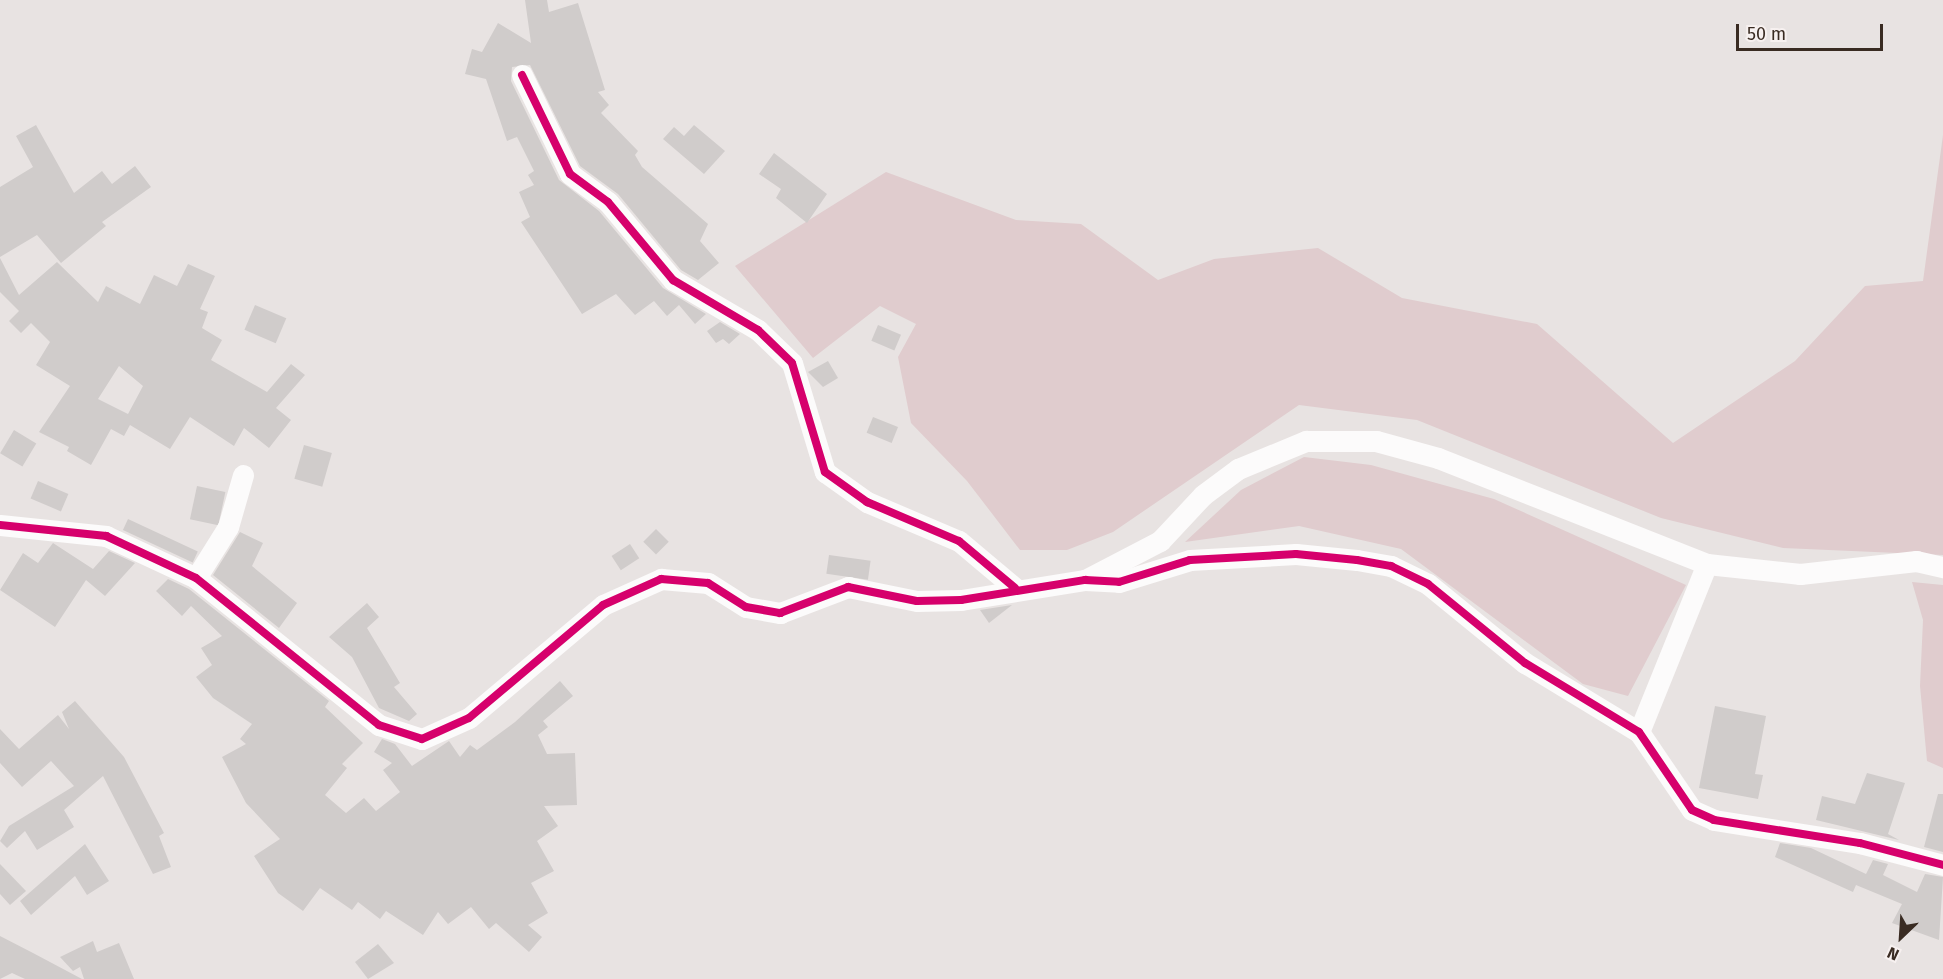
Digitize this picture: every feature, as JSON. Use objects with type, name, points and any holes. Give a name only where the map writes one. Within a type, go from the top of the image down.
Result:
[{"type":"street","points":[[522,75],[570,174],[608,202],[673,280],[758,330],[792,363],[825,472],[867,502],[959,541],[1015,588]]},
{"type":"street","points":[[1085,580],[1160,541],[1203,495],[1238,469],[1305,441],[1376,441],[1438,458],[1707,564],[1800,573],[1916,561],[1943,567]]},
{"type":"street","points":[[196,578],[228,527],[243,475]]},
{"type":"street","points":[[0,525],[106,536],[196,578],[379,725],[422,739],[469,718],[603,605],[661,579],[708,583],[764,613],[795,609],[848,587],[917,601],[962,600],[1015,588],[1085,580],[1119,582],[1191,560],[1296,554],[1391,566],[1458,604],[1518,657],[1579,699],[1639,732],[1692,810],[1714,820],[1860,843],[1943,865]]},
{"type":"street","points":[[1639,732],[1707,564]]},
{"type":"shaded area","points":[[1943,135],[1943,555],[1783,548],[1661,518],[1417,420],[1299,405],[1113,532],[1067,550],[1020,550],[967,481],[911,423],[898,357],[916,324],[880,306],[813,358],[735,266],[886,172],[1016,220],[1081,224],[1158,280],[1214,259],[1318,248],[1402,298],[1537,324],[1673,443],[1795,361],[1865,286],[1923,281]]},
{"type":"shaded area","points":[[1304,457],[1371,465],[1494,499],[1686,585],[1628,696],[1583,684],[1401,549],[1299,526],[1185,542],[1241,490]]},
{"type":"shaded area","points":[[1912,582],[1943,585],[1943,768],[1927,761],[1920,686],[1923,620]]},
{"type":"building","points":[[525,0],[547,0],[549,12],[578,3],[605,90],[598,92],[609,105],[601,113],[638,151],[635,155],[642,167],[708,224],[700,241],[719,263],[698,280],[681,270],[618,194],[580,166],[530,65],[512,67],[511,81],[559,180],[599,211],[663,288],[706,314],[695,324],[679,305],[667,316],[654,301],[635,315],[616,294],[582,314],[521,222],[530,217],[519,192],[534,185],[528,175],[534,171],[517,137],[507,141],[486,79],[465,74],[472,49],[482,52],[498,23],[531,43]]},
{"type":"building","points":[[36,125],[74,193],[102,171],[112,184],[135,166],[151,187],[102,222],[106,226],[61,263],[37,235],[0,257],[0,187],[33,167],[16,136]]},
{"type":"building","points":[[694,125],[725,151],[704,174],[663,139],[674,127],[684,136]]},
{"type":"building","points":[[774,153],[827,194],[807,223],[776,198],[781,189],[759,174]]},
{"type":"building","points":[[0,258],[19,295],[57,262],[98,302],[106,286],[140,304],[154,275],[177,286],[188,264],[215,276],[200,309],[208,312],[202,328],[222,340],[211,360],[267,392],[291,364],[305,375],[276,408],[291,420],[269,448],[244,428],[234,446],[190,417],[170,449],[130,425],[124,436],[111,429],[91,465],[67,451],[69,447],[39,432],[70,386],[36,365],[50,342],[31,323],[21,333],[9,321],[19,311],[0,292]],"holes":[[[119,366],[143,386],[128,414],[98,399]]]},
{"type":"building","points":[[255,305],[286,318],[276,343],[244,330]]},
{"type":"building","points":[[720,322],[740,334],[729,344],[723,339],[716,343],[707,331]]},
{"type":"building","points":[[878,325],[901,335],[894,350],[871,341]]},
{"type":"building","points":[[828,361],[838,378],[823,387],[808,372]]},
{"type":"building","points":[[873,417],[898,427],[892,443],[867,433]]},
{"type":"building","points":[[14,430],[36,443],[22,467],[0,453]]},
{"type":"building","points":[[304,445],[332,453],[322,487],[294,479]]},
{"type":"building","points":[[38,481],[68,494],[61,511],[31,498]]},
{"type":"building","points":[[197,486],[225,492],[218,525],[190,519]]},
{"type":"building","points":[[128,519],[198,552],[193,562],[123,530]]},
{"type":"building","points":[[656,529],[669,542],[656,554],[643,542]]},
{"type":"building","points":[[240,532],[263,543],[252,566],[297,603],[279,628],[213,575]]},
{"type":"building","points":[[53,543],[93,569],[109,551],[135,563],[105,596],[86,580],[55,627],[0,590],[23,553],[38,563]]},
{"type":"building","points":[[630,544],[639,558],[621,570],[612,556]]},
{"type":"building","points":[[829,555],[871,561],[868,580],[826,574]]},
{"type":"building","points":[[168,579],[189,589],[329,701],[325,707],[363,743],[342,764],[347,768],[325,795],[346,813],[364,798],[376,811],[400,792],[383,770],[392,763],[374,752],[382,739],[395,744],[412,766],[449,741],[460,757],[470,745],[477,750],[515,722],[560,681],[573,696],[543,721],[548,727],[538,735],[547,754],[575,753],[577,805],[544,806],[558,826],[537,841],[554,871],[531,883],[548,913],[528,925],[542,937],[529,952],[496,923],[489,929],[471,907],[448,924],[438,912],[423,935],[386,911],[380,919],[358,902],[352,910],[320,888],[303,911],[278,893],[254,856],[280,839],[246,803],[222,757],[246,744],[240,739],[252,724],[213,698],[196,677],[212,665],[201,648],[222,636],[191,606],[182,616],[156,591]]},
{"type":"building","points":[[367,603],[379,617],[367,628],[400,683],[394,687],[417,714],[409,721],[379,708],[352,657],[329,637]]},
{"type":"building","points":[[1012,605],[989,623],[980,610]]},
{"type":"building","points":[[75,701],[124,757],[164,833],[159,836],[171,867],[153,874],[103,776],[64,810],[74,827],[37,850],[25,831],[7,848],[0,841],[9,826],[74,786],[51,761],[22,787],[0,763],[0,729],[19,749],[58,715],[69,729],[62,712]]},
{"type":"building","points":[[1715,706],[1766,716],[1755,774],[1763,775],[1758,799],[1699,788]]},
{"type":"building","points":[[1867,773],[1905,783],[1888,834],[1899,840],[1816,820],[1822,796],[1855,804]]},
{"type":"building","points":[[1938,794],[1943,794],[1943,852],[1924,847]]},
{"type":"building","points":[[1780,843],[1811,848],[1866,874],[1873,860],[1888,864],[1883,875],[1917,892],[1925,874],[1943,877],[1939,940],[1892,923],[1902,904],[1856,885],[1853,892],[1775,857]]},
{"type":"building","points":[[85,844],[109,881],[87,895],[75,876],[31,915],[20,901]]},
{"type":"building","points":[[0,864],[26,891],[10,905],[0,894]]},
{"type":"building","points":[[0,936],[82,979],[25,979],[12,973],[0,979]]},
{"type":"building","points":[[93,941],[97,952],[119,943],[134,979],[84,979],[80,967],[73,971],[60,957]]},
{"type":"building","points":[[378,944],[394,963],[368,979],[355,962]]},
{"type":"cycle path","points":[[522,75],[570,174],[608,202],[673,280],[758,330],[792,363],[825,472],[867,502],[959,541],[1015,588]]},
{"type":"cycle path","points":[[0,525],[106,536],[196,578],[379,725],[422,739],[469,718],[603,605],[661,579],[708,583],[746,607],[780,613],[848,587],[917,601],[961,600],[1085,580],[1119,582],[1190,560],[1296,554],[1357,560],[1391,566],[1428,584],[1525,663],[1639,732],[1692,810],[1714,820],[1860,843],[1943,865]]}]
